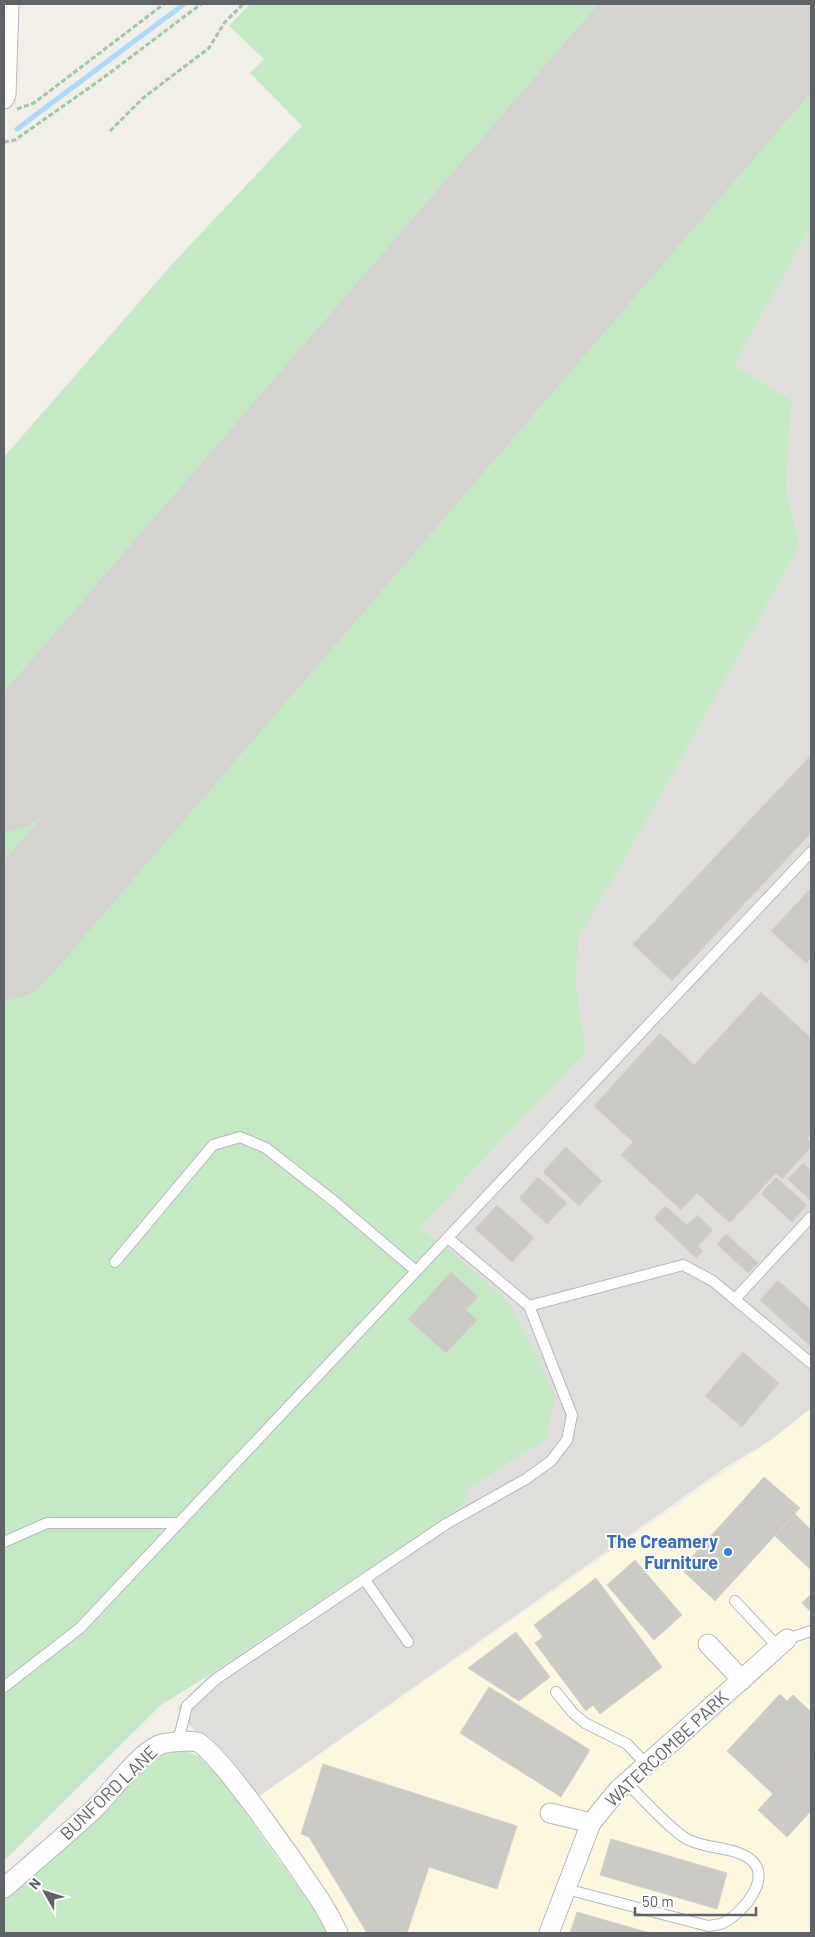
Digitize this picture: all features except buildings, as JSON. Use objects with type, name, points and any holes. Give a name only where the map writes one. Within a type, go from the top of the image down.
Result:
[{"type":"street","points":[[8,105],[6,95],[9,4]]},
{"type":"street","name":"WATERCOMBE PARK","points":[[549,1933],[591,1823],[626,1782],[783,1643]]},
{"type":"street","points":[[708,1644],[742,1680]]},
{"type":"street","name":"BUNFORD LANE","points":[[4,1888],[96,1806],[150,1749],[162,1743],[178,1741],[197,1742],[211,1752],[222,1764],[320,1900],[338,1933]]},
{"type":"street","points":[[550,1813],[591,1823]]},
{"type":"lane","points":[[4,1687],[80,1628],[811,852]]},
{"type":"lane","points":[[115,1262],[214,1145],[240,1137],[266,1148],[335,1202],[416,1271]]},
{"type":"lane","points":[[735,1299],[811,1217]]},
{"type":"lane","points":[[178,1741],[187,1706],[216,1679],[446,1524],[526,1479],[551,1461],[568,1440],[572,1414],[529,1306],[448,1238]]},
{"type":"lane","points":[[529,1306],[683,1265],[713,1281],[811,1363]]},
{"type":"lane","points":[[4,1542],[47,1523],[179,1523]]},
{"type":"lane","points":[[365,1580],[408,1642]]},
{"type":"lane","points":[[735,1601],[783,1643],[811,1630]]},
{"type":"lane","points":[[556,1692],[573,1713],[585,1723],[627,1744],[646,1764]]},
{"type":"lane","points":[[566,1889],[708,1926],[723,1923],[739,1911],[752,1896],[759,1883],[757,1870],[751,1860],[735,1852],[691,1841],[675,1829],[626,1782]]},
{"type":"path","points":[[8,105],[34,103],[164,4]]},
{"type":"path","points":[[4,142],[15,140],[55,112],[201,4]]},
{"type":"path","points":[[110,131],[143,98],[209,48],[225,22],[243,4]]},
{"type":"shaded area","points":[[811,227],[811,1408],[771,1440],[726,1467],[258,1797],[226,1753],[183,1721],[178,1707],[208,1676],[463,1504],[467,1490],[546,1439],[454,1254],[420,1227],[586,1052],[576,984],[577,938],[636,840],[800,546],[786,490],[792,400],[734,365]]},
{"type":"shaded area","points":[[811,1409],[811,1933],[4,1933],[243,1808],[771,1440]]},
{"type":"green space","points":[[250,4],[811,4],[811,227],[734,365],[792,400],[786,490],[800,546],[636,840],[578,938],[576,984],[586,1052],[420,1227],[454,1254],[509,1303],[527,1335],[555,1396],[546,1439],[467,1490],[464,1504],[208,1676],[162,1704],[4,1861],[4,457],[175,261],[302,126],[250,73],[264,59],[229,26]]},
{"type":"green space","points":[[184,1750],[200,1757],[218,1774],[311,1905],[327,1933],[4,1933],[4,1897],[157,1753]]},
{"type":"waterway","points":[[17,129],[184,4]]},
{"type":"runway","points":[[4,776],[671,4]]},
{"type":"runway","points":[[4,945],[785,38],[744,4]]},
{"type":"place","name":"The Creamery Furniture","points":[[728,1552]]}]
